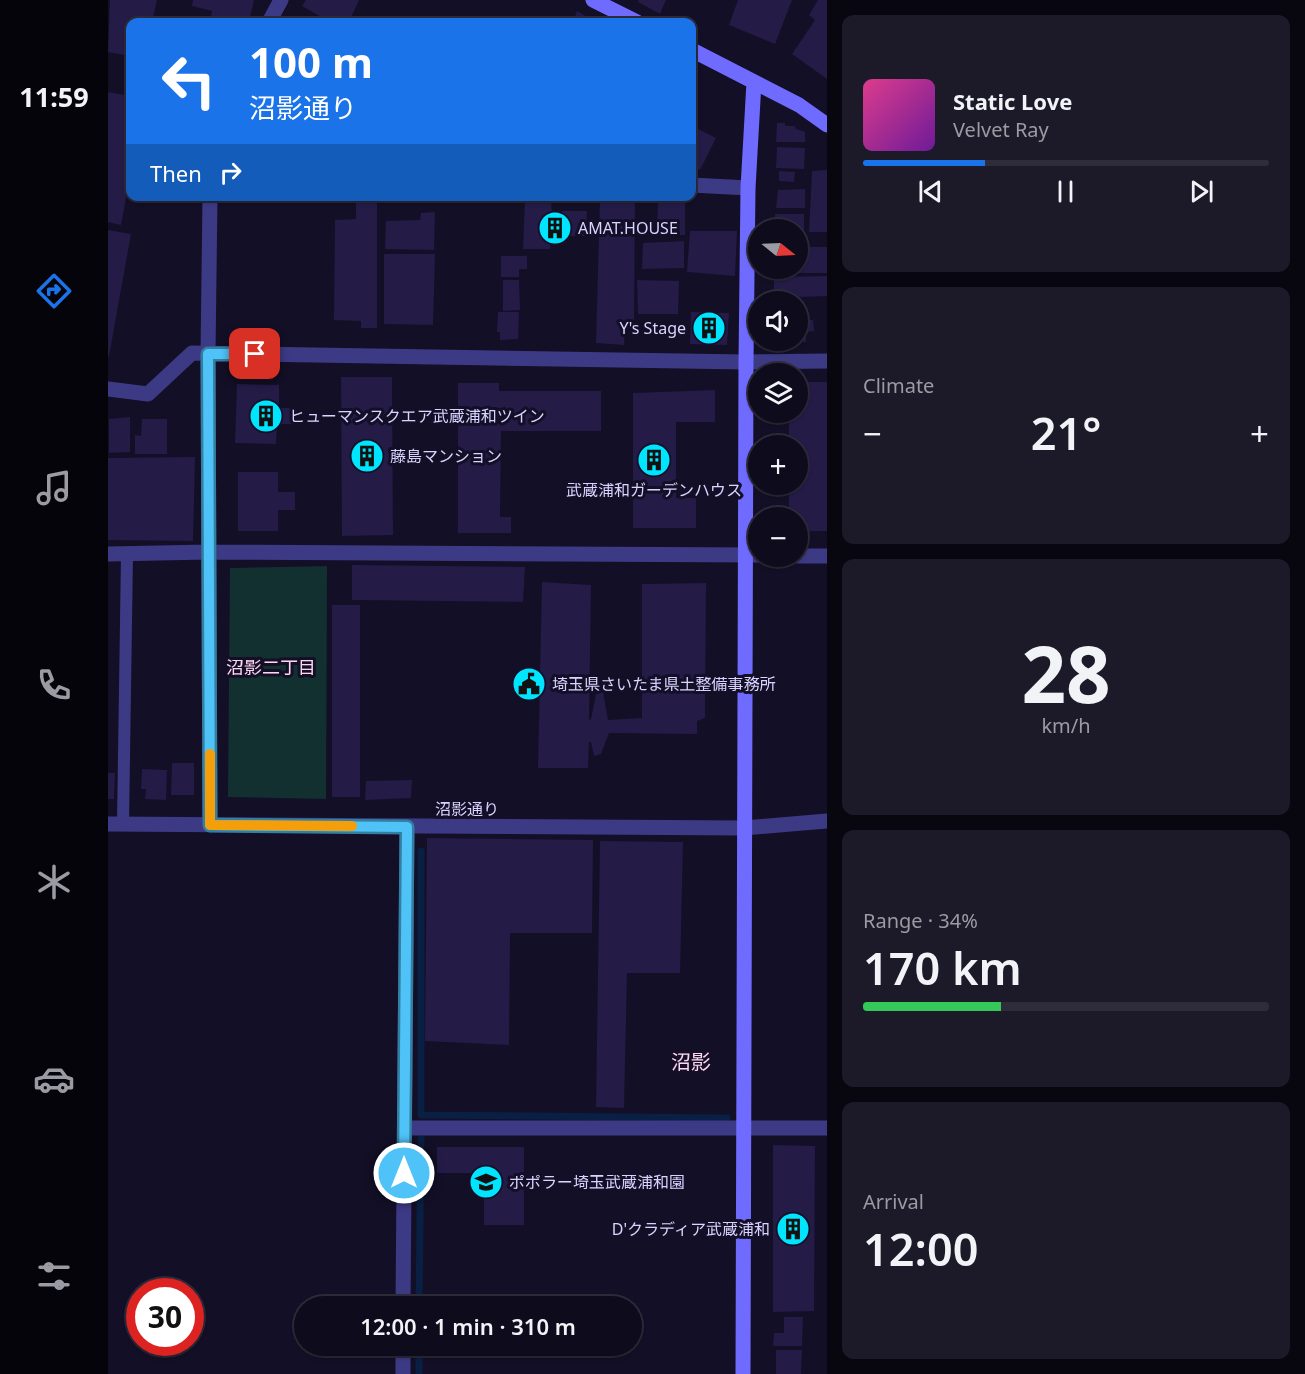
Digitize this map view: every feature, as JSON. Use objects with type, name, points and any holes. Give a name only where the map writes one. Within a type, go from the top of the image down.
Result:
[{"type":"street","points":[[271,18],[281,0]]},
{"type":"street","points":[[593,0],[629,18]]},
{"type":"street","points":[[696,53],[799,105],[826,124]]},
{"type":"street","points":[[751,507],[746,362],[748,188],[753,82]]},
{"type":"street","points":[[696,185],[748,188]]},
{"type":"street","points":[[210,201],[208,354],[210,825]]},
{"type":"street","points":[[108,389],[148,394],[192,354],[746,362],[826,361]]},
{"type":"street","points":[[108,554],[209,552],[748,555]]},
{"type":"street","points":[[808,556],[826,556]]},
{"type":"street","points":[[743,1374],[744,828],[752,567]]},
{"type":"street","name":"沼影通り","points":[[115,824],[744,828],[826,821]]},
{"type":"street","points":[[403,1296],[407,827]]},
{"type":"street","points":[[405,1128],[826,1128]]},
{"type":"street","points":[[403,1356],[403,1374]]},
{"type":"lane","points":[[115,824],[127,554]]},
{"type":"green space","points":[[327,566],[326,799],[228,797],[230,568]]},
{"type":"building","points":[[110,0],[157,0],[153,18],[126,18],[126,55],[108,52]]},
{"type":"building","points":[[193,0],[254,0],[250,18],[211,18],[212,11],[192,6]]},
{"type":"building","points":[[306,0],[359,0],[351,18],[323,18],[302,6]]},
{"type":"building","points":[[639,0],[666,0],[660,14],[638,2]]},
{"type":"building","points":[[738,0],[792,0],[775,44],[729,25]]},
{"type":"building","points":[[818,0],[827,0],[827,79],[792,54],[815,20],[809,15]]},
{"type":"building","points":[[577,11],[589,18],[574,18]]},
{"type":"building","points":[[108,92],[126,95],[126,198],[121,225],[108,222]]},
{"type":"building","points":[[777,123],[795,126],[796,129],[805,132],[805,142],[776,142]]},
{"type":"building","points":[[696,128],[716,138],[700,170],[696,168]]},
{"type":"building","points":[[777,147],[805,148],[804,169],[776,168]]},
{"type":"building","points":[[827,170],[827,232],[809,232],[812,171]]},
{"type":"building","points":[[779,171],[795,172],[794,182],[779,181]]},
{"type":"building","points":[[805,189],[805,208],[776,208],[778,190]]},
{"type":"building","name":"AMAT.HOUSE","points":[[525,201],[551,201],[552,219],[562,219],[562,211],[587,211],[586,236],[551,236],[550,249],[523,249]]},
{"type":"building","points":[[600,201],[635,201],[634,328],[625,328],[624,345],[596,343]]},
{"type":"building","points":[[658,201],[685,201],[685,235],[657,236]]},
{"type":"building","points":[[356,203],[377,203],[377,328],[361,328],[361,321],[334,320],[335,220],[356,219]]},
{"type":"building","points":[[435,212],[434,250],[385,249],[386,221],[420,220],[421,213]]},
{"type":"building","points":[[775,214],[804,214],[804,219],[775,219]]},
{"type":"building","points":[[108,230],[131,234],[109,356],[108,356]]},
{"type":"building","points":[[690,231],[737,231],[735,276],[687,272]]},
{"type":"building","points":[[684,241],[684,268],[642,269],[643,243]]},
{"type":"building","points":[[808,247],[827,247],[827,273],[808,273]]},
{"type":"building","points":[[384,254],[435,254],[433,325],[384,324]]},
{"type":"building","points":[[501,256],[527,256],[527,269],[519,269],[519,277],[501,277]]},
{"type":"building","points":[[808,276],[827,276],[827,296],[808,297],[808,291],[774,291],[774,279],[808,279]]},
{"type":"building","points":[[503,280],[519,280],[520,310],[503,311]]},
{"type":"building","points":[[637,280],[679,281],[678,314],[638,314]]},
{"type":"building","points":[[498,312],[519,312],[518,339],[500,340],[500,332],[497,332]]},
{"type":"building","name":"Y's Stage","points":[[691,312],[729,313],[727,345],[690,344]]},
{"type":"building","points":[[808,320],[813,320],[814,331],[808,332]]},
{"type":"building","name":"藤島マンション","points":[[341,377],[392,377],[393,535],[342,536]]},
{"type":"building","points":[[808,382],[827,382],[827,531],[808,531],[808,507],[789,507],[789,495],[808,495],[808,435],[789,435],[789,423],[808,423]]},
{"type":"building","points":[[458,383],[499,383],[499,391],[601,391],[601,431],[501,431],[500,517],[511,517],[511,533],[458,533]]},
{"type":"building","name":"ヒューマンスクエア武蔵浦和ツイン","points":[[237,384],[279,385],[279,408],[296,408],[295,424],[277,424],[276,444],[235,443]]},
{"type":"building","name":"武蔵浦和ガーデンハウス","points":[[715,390],[715,422],[676,422],[676,498],[696,498],[696,528],[633,528],[633,393]]},
{"type":"building","points":[[130,417],[130,452],[109,453],[109,419]]},
{"type":"building","points":[[142,419],[167,419],[167,454],[135,454],[135,435],[141,436]]},
{"type":"building","points":[[195,457],[193,541],[108,540],[108,458]]},
{"type":"building","name":"ヒューマンスクエア武蔵浦和ツイン","points":[[238,472],[278,472],[278,492],[295,492],[295,510],[278,510],[278,531],[238,531]]},
{"type":"building","points":[[352,565],[525,567],[523,602],[352,600]]},
{"type":"building","points":[[542,582],[591,585],[589,720],[596,694],[603,692],[608,720],[642,718],[642,584],[706,583],[705,718],[697,721],[697,734],[609,733],[601,754],[594,756],[591,742],[589,742],[588,768],[538,768]]},
{"type":"building","points":[[332,605],[360,605],[360,797],[332,797]]},
{"type":"building","points":[[172,763],[194,763],[194,795],[171,795]]},
{"type":"building","points":[[142,769],[167,770],[166,800],[145,799],[146,789],[141,789]]},
{"type":"building","points":[[108,773],[115,773],[114,799],[108,799]]},
{"type":"building","points":[[412,780],[411,798],[365,800],[366,781]]},
{"type":"building","points":[[427,838],[593,840],[592,933],[510,933],[509,1045],[425,1041]]},
{"type":"building","points":[[600,841],[683,842],[680,973],[627,973],[624,1108],[596,1107]]},
{"type":"building","name":"D'クラディア武蔵浦和","points":[[773,1145],[815,1146],[814,1311],[773,1312]]},
{"type":"building","points":[[437,1147],[524,1147],[524,1225],[484,1225],[484,1173],[437,1173]]},
{"type":"building","points":[[784,1317],[803,1317],[802,1346],[773,1346],[774,1333],[784,1333]]},
{"type":"building","points":[[776,1350],[802,1350],[801,1374],[776,1374]]},
{"type":"waterway","points":[[421,851],[421,1115],[727,1118]]},
{"type":"waterway","points":[[419,1296],[421,1139]]},
{"type":"waterway","points":[[419,1356],[419,1374]]},
{"type":"slow traffic","points":[[210,754],[210,825],[352,826]]},
{"type":"place","name":"AMAT.HOUSE","points":[[555,228]]},
{"type":"place","name":"Y's Stage","points":[[709,328]]},
{"type":"place","name":"ヒューマンスクエア武蔵浦和ツイン","points":[[266,416]]},
{"type":"place","name":"藤島マンション","points":[[367,456]]},
{"type":"place","name":"武蔵浦和ガーデンハウス","points":[[654,460]]},
{"type":"place","name":"埼玉県さいたま県土整備事務所","points":[[529,684]]},
{"type":"place","name":"ポポラー埼玉武蔵浦和園","points":[[486,1182]]},
{"type":"place","name":"D'クラディア武蔵浦和","points":[[793,1229]]},
{"type":"district","name":"沼影二丁目","points":[[271,668]]},
{"type":"district","name":"沼影","points":[[691,1062]]},
{"type":"route","points":[[255,354],[208,354],[210,825],[407,827],[404,1173]]}]
